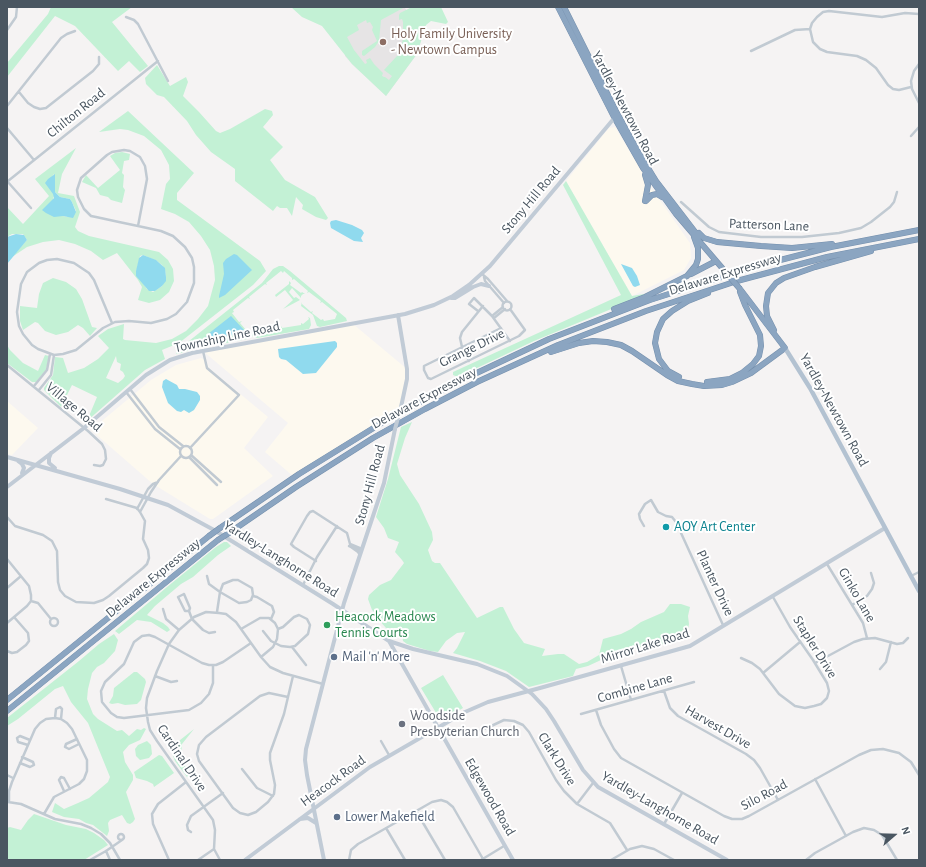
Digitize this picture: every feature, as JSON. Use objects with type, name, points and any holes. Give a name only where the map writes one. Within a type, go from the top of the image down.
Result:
[{"type":"highway","name":"Yardley-Newtown Road","points":[[558,7],[616,116],[656,181],[693,231]]},
{"type":"highway","name":"Yardley-Newtown Road","points":[[564,7],[632,151],[643,168],[666,200],[710,252],[785,348]]},
{"type":"highway","points":[[632,151],[648,181],[645,202],[652,194],[657,194],[666,200]]},
{"type":"highway","name":"Delaware Expressway","points":[[7,700],[220,528],[299,474],[393,416],[490,366],[573,329],[650,300],[715,278],[779,260],[864,240],[919,230]]},
{"type":"highway","points":[[693,231],[708,240],[726,243],[792,248],[864,240]]},
{"type":"highway","points":[[687,276],[696,265],[698,256],[698,248],[693,231]]},
{"type":"highway","points":[[780,342],[767,316],[766,306],[768,293],[776,283],[784,278],[828,263],[879,249],[909,243],[918,239]]},
{"type":"highway","name":"Delaware Expressway","points":[[7,711],[218,540],[335,461],[425,409],[506,368],[583,335],[673,301],[752,277],[826,257],[918,239]]},
{"type":"highway","points":[[710,252],[715,246],[726,243]]},
{"type":"highway","points":[[573,329],[597,316],[645,297],[716,261]]},
{"type":"highway","points":[[740,290],[760,335],[760,351],[753,364],[746,371],[737,376],[712,382],[686,380],[675,376],[668,371],[659,359],[655,343],[659,327],[667,315],[688,301],[743,282],[752,277]]},
{"type":"highway","points":[[425,409],[523,363],[560,348],[579,343],[599,341],[621,346],[637,354],[672,378],[704,386],[722,385],[738,380],[755,370],[785,348]]},
{"type":"main road","name":"Stony Hill Road","points":[[324,860],[316,823],[305,755],[342,610],[384,483],[406,385],[407,369],[398,315],[427,308],[450,298],[483,276],[616,116]]},
{"type":"main road","points":[[450,298],[455,298],[481,284],[489,286]]},
{"type":"main road","name":"Township Line Road","points":[[7,487],[35,464],[84,428],[146,375],[163,364],[188,354],[398,315]]},
{"type":"main road","name":"Yardley-Newtown Road","points":[[785,348],[810,388],[919,591]]},
{"type":"main road","points":[[52,452],[49,458],[49,463],[60,471]]},
{"type":"main road","name":"Yardley-Langhorne Road","points":[[7,457],[60,471],[146,497],[178,510],[206,525],[303,585],[389,641],[408,648],[486,666],[507,676],[529,691],[549,713],[583,770],[593,783],[611,795],[727,860]]},
{"type":"main road","points":[[12,458],[23,466],[24,470],[21,476]]},
{"type":"main road","name":"Mirror Lake Road","points":[[438,727],[482,704],[690,646],[885,528]]},
{"type":"main road","name":"Edgewood Road","points":[[389,641],[513,860]]},
{"type":"main road","name":"Heacock Road","points":[[245,860],[361,773],[438,727]]},
{"type":"main road","points":[[299,819],[308,818],[316,823]]},
{"type":"street","points":[[7,30],[16,17],[17,7]]},
{"type":"street","points":[[911,87],[899,90],[893,89],[888,85],[876,68],[866,60],[857,56],[827,52],[820,49],[813,42],[810,29],[812,23],[817,17],[823,12],[829,11],[882,17],[905,13],[919,14]]},
{"type":"street","points":[[126,17],[134,20],[138,24],[168,81]]},
{"type":"street","points":[[751,51],[795,30],[810,29]]},
{"type":"street","points":[[7,106],[61,38],[75,31]]},
{"type":"street","points":[[19,92],[28,103],[34,107],[40,109],[46,108],[93,71],[99,64],[99,57]]},
{"type":"street","name":"Chilton Road","points":[[7,181],[158,61]]},
{"type":"street","points":[[919,64],[912,74],[911,87],[919,103]]},
{"type":"street","points":[[911,136],[919,127]]},
{"type":"street","points":[[7,128],[34,160]]},
{"type":"street","points":[[112,323],[94,280],[89,273],[74,263],[56,259],[39,263],[27,272],[21,284],[17,318],[19,326],[27,341],[38,349],[52,354],[66,354],[78,349],[103,328],[112,323],[123,321],[151,323],[167,319],[176,314],[184,306],[193,290],[194,267],[192,258],[185,246],[179,240],[167,233],[91,216],[84,209],[78,197],[77,190],[81,178],[92,167],[112,152],[124,150],[130,151],[140,157],[145,166],[147,179],[138,226]]},
{"type":"street","points":[[7,181],[30,208]]},
{"type":"street","name":"Patterson Lane","points":[[681,202],[709,227],[719,232],[761,237],[802,237],[839,233],[864,226],[890,207],[894,202],[897,192]]},
{"type":"street","points":[[483,276],[489,286],[511,305],[510,309],[504,308]]},
{"type":"street","points":[[483,276],[488,279],[506,302]]},
{"type":"street","points":[[478,311],[469,304],[474,298],[484,306],[510,341]]},
{"type":"street","points":[[493,317],[504,308],[506,302]]},
{"type":"street","points":[[469,361],[462,347],[460,338],[462,332],[478,311],[484,306]]},
{"type":"street","name":"Grange Drive","points":[[501,328],[424,366],[424,370],[428,378],[430,379],[469,361],[519,336],[525,330],[510,309]]},
{"type":"street","points":[[190,448],[239,395],[207,368],[203,351]]},
{"type":"street","points":[[34,386],[47,370],[52,354]]},
{"type":"street","points":[[39,390],[51,375],[52,354]]},
{"type":"street","name":"Village Road","points":[[7,364],[100,441],[105,450],[106,459],[103,465],[94,465]]},
{"type":"street","points":[[128,390],[159,427],[183,446],[190,448]]},
{"type":"street","points":[[128,390],[155,429],[180,449]]},
{"type":"street","points":[[181,456],[179,453],[183,446]]},
{"type":"street","points":[[190,448],[192,451],[190,456]]},
{"type":"street","points":[[181,456],[184,458],[190,456]]},
{"type":"street","points":[[140,512],[148,489],[153,484],[158,482],[181,456]]},
{"type":"street","points":[[190,456],[220,482]]},
{"type":"street","points":[[190,456],[217,485]]},
{"type":"street","points":[[137,509],[146,497]]},
{"type":"street","points":[[7,517],[15,526],[43,535],[52,541],[57,551],[58,582],[60,590],[64,596],[72,600],[89,603],[103,600],[109,596],[147,564],[149,558],[149,552],[144,541],[145,521],[140,512],[137,509],[106,499]]},
{"type":"street","name":"Planter Drive","points":[[644,526],[639,514],[645,504],[651,500],[658,512],[672,517],[676,522],[724,626]]},
{"type":"street","points":[[316,561],[290,544],[310,512],[314,511],[347,533],[350,546]]},
{"type":"street","points":[[303,585],[337,526]]},
{"type":"street","points":[[350,546],[361,551]]},
{"type":"street","points":[[350,546],[361,551]]},
{"type":"street","points":[[7,559],[31,590],[31,601],[7,622]]},
{"type":"street","name":"Ginko Lane","points":[[827,564],[865,628],[867,638]]},
{"type":"street","points":[[911,576],[919,572]]},
{"type":"street","points":[[852,605],[866,596],[872,589],[874,583],[871,574]]},
{"type":"street","points":[[7,588],[21,576]]},
{"type":"street","points":[[207,576],[209,584],[220,592],[239,603],[248,602],[253,596],[253,591],[251,588],[236,580],[230,580],[225,583],[220,592],[217,612],[226,614],[232,618],[260,657],[274,669],[322,684]]},
{"type":"street","points":[[188,611],[190,608],[184,594],[178,597],[185,611],[188,611],[192,618],[205,631],[210,633],[215,632]]},
{"type":"street","points":[[253,596],[272,606],[274,610],[272,618],[278,628],[278,636],[275,643],[271,649],[260,657]]},
{"type":"street","name":"Stapler Drive","points":[[741,658],[752,663],[763,673],[778,694],[791,703],[802,708],[814,706],[823,702],[827,698],[829,691],[827,683],[790,627],[773,597]]},
{"type":"street","points":[[31,601],[39,604],[51,619]]},
{"type":"street","points":[[163,609],[166,619],[179,630]]},
{"type":"street","name":"Cardinal Drive","points":[[214,849],[216,830],[214,822],[153,735],[146,716],[147,698],[169,644],[179,630],[192,618],[206,612],[217,612]]},
{"type":"street","points":[[263,631],[271,641],[285,647],[292,647],[308,634],[310,628],[308,621],[303,616],[297,616],[283,627],[278,628]]},
{"type":"street","points":[[7,650],[16,653],[29,641],[28,633],[14,617]]},
{"type":"street","points":[[241,629],[259,618],[272,618]]},
{"type":"street","points":[[213,665],[213,686],[209,694],[201,703],[189,710],[124,718],[114,715],[108,711],[102,702],[102,688],[107,679],[124,664],[134,642],[140,637],[151,635],[202,663],[213,665],[223,662],[251,643]]},
{"type":"street","points":[[815,663],[854,642],[867,638],[875,638],[899,644],[908,638]]},
{"type":"street","points":[[763,673],[800,642]]},
{"type":"street","points":[[880,670],[886,662],[891,642]]},
{"type":"street","points":[[292,647],[306,665]]},
{"type":"street","points":[[621,665],[631,700]]},
{"type":"street","points":[[155,676],[171,682],[177,681]]},
{"type":"street","points":[[288,697],[270,693],[260,696],[200,743],[197,752],[200,760],[235,810],[240,813],[248,815],[256,812],[265,806],[273,796],[275,788],[270,753],[288,697],[294,676]]},
{"type":"street","name":"Combine Lane","points":[[581,714],[694,682]]},
{"type":"street","name":"Harvest Drive","points":[[664,691],[670,708],[678,716],[754,760],[778,800]]},
{"type":"street","points":[[55,718],[56,709],[60,707],[62,709],[61,719]]},
{"type":"street","name":"Silo Road","points":[[596,710],[601,725],[614,749],[621,758],[682,793],[732,819],[744,818],[865,752],[880,749],[891,750],[904,756],[911,762],[919,775]]},
{"type":"street","points":[[44,814],[52,798],[70,789],[83,780],[87,771],[86,760],[69,725],[61,719],[55,718],[46,719],[35,729],[10,786],[8,802],[21,804],[55,819],[81,824],[91,828],[103,836],[113,846],[120,860]]},
{"type":"street","name":"Clark Drive","points":[[477,731],[504,720],[514,721],[524,725],[560,786],[577,804],[612,825],[627,850]]},
{"type":"street","points":[[28,746],[18,742],[17,737],[20,736],[30,740]]},
{"type":"street","points":[[77,739],[66,744],[65,747],[69,749],[79,744]]},
{"type":"street","points":[[381,741],[389,755]]},
{"type":"street","points":[[20,763],[30,767],[34,766],[33,762],[22,757]]},
{"type":"street","points":[[242,769],[257,788],[273,796]]},
{"type":"street","points":[[7,775],[13,778]]},
{"type":"street","points":[[64,792],[59,780],[61,777],[64,778],[70,789]]},
{"type":"street","points":[[815,779],[846,836]]},
{"type":"street","points":[[169,860],[153,824],[152,814],[158,804],[186,782]]},
{"type":"street","points":[[577,804],[593,783]]},
{"type":"street","points":[[191,832],[188,830],[187,825],[189,818],[223,793]]},
{"type":"street","points":[[664,825],[682,793]]},
{"type":"street","points":[[349,860],[350,854],[355,846],[416,811],[435,801],[441,800],[449,803],[453,807],[482,859],[505,846]]},
{"type":"street","points":[[416,811],[445,860]]},
{"type":"street","points":[[386,828],[405,860]]},
{"type":"street","points":[[807,860],[816,852],[846,836],[868,828],[877,831],[886,840],[897,860]]},
{"type":"street","points":[[90,860],[122,840]]},
{"type":"street","points":[[611,860],[627,850],[645,846],[654,849],[674,860]]},
{"type":"street","points":[[198,860],[214,849],[220,860]]},
{"type":"street","points":[[106,851],[110,860]]},
{"type":"shaded area","name":"Holy Family University - Newtown Campus","points":[[344,7],[404,7],[424,30],[417,54],[386,96],[345,56]]},
{"type":"shaded area","points":[[615,127],[652,189],[690,243],[691,258],[684,270],[632,296],[566,181],[609,128]]},
{"type":"shaded area","points":[[353,324],[407,369],[399,413],[294,477],[265,452],[288,423],[203,351]]},
{"type":"shaded area","points":[[201,358],[206,360],[209,368],[268,417],[244,448],[273,476],[213,519],[210,519],[153,484],[91,430],[151,380],[176,365]]},
{"type":"shaded area","points":[[7,401],[38,428],[12,455],[7,454]]},
{"type":"green space","points":[[51,7],[132,7],[112,22],[148,66],[140,72],[129,61],[118,71],[75,26],[55,16],[7,77],[7,63],[48,14]]},
{"type":"green space","name":"Holy Family University - Newtown Campus","points":[[291,7],[405,7],[381,20],[379,41],[375,47],[364,56],[362,55],[362,51],[377,41],[370,22],[367,23],[366,20],[357,25],[359,30],[347,37],[354,50],[365,64],[367,63],[366,60],[370,58],[383,73],[382,76],[389,80],[392,76],[384,70],[397,56],[401,49],[403,38],[403,22],[402,19],[399,20],[400,13],[412,7],[441,7],[448,22],[446,24],[431,21],[426,25],[417,54],[386,96],[352,64],[322,26],[302,17]]},
{"type":"green space","points":[[157,65],[170,86],[186,77],[188,82],[183,96],[216,131],[220,133],[265,109],[272,111],[273,115],[263,127],[283,147],[270,160],[285,180],[315,197],[328,218],[326,220],[316,217],[302,209],[303,205],[296,197],[292,216],[287,208],[280,208],[277,206],[273,211],[235,181],[235,169],[211,152],[196,135],[187,121],[164,97],[157,95],[146,84],[145,78]]},
{"type":"green space","points":[[128,111],[194,173],[177,193],[177,200],[260,261],[266,271],[253,285],[179,343],[162,350],[165,359],[145,370],[87,421],[97,397],[72,385],[61,407],[44,390],[53,375],[55,357],[63,358],[68,373],[84,368],[98,359],[109,348],[98,336],[108,329],[124,324],[123,339],[125,340],[156,343],[172,339],[186,331],[208,306],[215,280],[214,266],[210,250],[201,236],[189,222],[175,214],[161,209],[166,184],[170,179],[169,165],[161,150],[144,136],[128,130],[120,129],[99,132]],"holes":[[[116,356],[117,362],[121,364],[120,370],[125,376],[118,383],[106,378]]]},
{"type":"green space","points":[[76,148],[62,174],[58,193],[74,196],[80,212],[75,227],[78,231],[89,236],[159,252],[168,260],[173,269],[174,281],[169,292],[160,300],[149,303],[138,300],[142,287],[117,253],[103,260],[91,251],[75,244],[59,240],[43,242],[27,247],[12,257],[27,240],[23,234],[12,234],[7,237],[7,207],[23,224],[49,196],[35,179]],"holes":[[[54,174],[55,192],[60,197],[70,199],[76,211],[68,217],[63,216],[53,199],[52,177]],[[143,255],[157,261],[165,270],[166,277],[162,286],[153,292],[147,289],[136,273],[140,256]]]},
{"type":"green space","points":[[122,152],[130,154],[129,160],[124,161],[122,173],[124,175],[123,187],[125,190],[122,203],[100,195],[96,188],[82,182],[86,175],[98,188],[120,170],[110,156],[115,153]]},
{"type":"green space","points":[[566,181],[632,296],[650,293],[534,341],[458,377],[453,375],[453,372],[621,295],[563,185]]},
{"type":"green space","points":[[283,266],[290,271],[346,318],[347,321],[320,327],[317,326],[313,315],[301,306],[302,302],[302,304],[311,312],[313,311],[312,313],[321,320],[323,319],[324,321],[335,319],[337,314],[322,302],[320,303],[321,301],[309,292],[307,293],[308,291],[294,279],[292,280],[292,278],[284,271],[283,273],[281,271],[266,283],[267,285],[265,284],[249,297],[250,299],[248,298],[233,310],[234,312],[232,313],[239,322],[242,321],[240,323],[246,330],[248,330],[247,339],[176,353],[179,349],[262,283],[273,269]]},
{"type":"green space","points":[[53,278],[66,282],[76,289],[82,299],[92,327],[97,328],[90,336],[78,325],[68,332],[56,335],[45,331],[38,323],[35,322],[23,330],[20,321],[20,306],[37,308],[39,294],[43,283]]},
{"type":"green space","points":[[289,281],[291,283],[290,285],[301,293],[302,292],[305,294],[301,296],[301,298],[292,288],[289,292],[294,298],[296,297],[300,300],[283,309],[293,300],[285,290],[276,297],[275,295],[289,284]]},
{"type":"green space","points":[[308,317],[310,318],[311,325],[309,329],[257,338],[252,336],[253,332],[266,331],[266,329],[267,331],[281,329],[281,326],[282,328],[301,325],[301,323],[303,324],[309,319]]},
{"type":"green space","points":[[7,345],[23,363],[38,371],[45,355],[49,356],[46,370],[36,382],[32,382],[7,363]]},
{"type":"green space","points":[[412,422],[405,438],[397,464],[400,475],[419,504],[432,532],[433,540],[428,550],[432,561],[435,563],[440,563],[477,618],[503,607],[514,629],[524,643],[545,649],[542,656],[564,654],[579,664],[587,662],[599,655],[603,639],[621,634],[641,622],[664,612],[670,604],[681,604],[690,607],[687,633],[674,642],[641,647],[576,669],[573,676],[529,687],[506,671],[453,653],[465,632],[457,633],[446,641],[438,652],[407,644],[403,641],[402,634],[397,633],[390,635],[385,633],[386,628],[372,610],[368,599],[369,595],[380,585],[391,580],[404,563],[395,552],[399,542],[388,538],[384,528],[376,517],[388,479],[401,427]]},
{"type":"green space","points":[[224,542],[227,542],[231,546],[218,555],[193,577],[181,584],[155,606],[147,615],[163,623],[170,630],[167,632],[151,622],[137,620],[119,634],[115,631],[167,587]]},
{"type":"green space","points":[[114,634],[118,640],[115,651],[92,673],[87,699],[93,714],[117,731],[122,730],[129,736],[137,729],[146,729],[140,740],[129,745],[123,752],[125,762],[133,775],[133,780],[126,792],[135,819],[130,824],[127,823],[122,815],[110,820],[108,823],[109,831],[107,836],[93,825],[79,819],[64,817],[52,812],[55,803],[64,809],[89,798],[108,782],[110,777],[88,723],[71,702],[63,686],[55,689],[7,726],[7,718],[99,644]]},
{"type":"green space","points":[[134,672],[137,672],[145,679],[146,682],[141,700],[137,704],[125,705],[109,703],[113,696],[114,688]]},
{"type":"green space","points":[[443,675],[463,708],[441,721],[421,688]]},
{"type":"green space","points":[[194,729],[182,744],[181,755],[189,775],[187,777],[175,761],[170,748]]},
{"type":"green space","points":[[147,741],[151,745],[152,754],[149,758],[140,760],[136,756],[135,749],[138,745]]},
{"type":"green space","points":[[159,755],[162,756],[174,773],[154,787],[153,784],[147,781],[136,778],[134,772]]},
{"type":"green space","points":[[34,814],[66,825],[86,829],[104,840],[108,845],[84,860],[7,860],[7,828],[10,827],[21,830]]},
{"type":"water","points":[[55,174],[55,192],[60,197],[70,199],[76,212],[73,218],[63,216],[54,217],[42,210],[54,198],[53,194],[45,183]]},
{"type":"water","points":[[336,220],[362,230],[364,233],[361,238],[363,242],[354,241],[331,228],[331,221]]},
{"type":"water","points":[[16,234],[24,235],[27,240],[7,264],[7,237]]},
{"type":"water","points":[[234,254],[237,255],[252,270],[225,295],[219,298],[224,274],[223,263]]},
{"type":"water","points":[[143,255],[156,260],[165,268],[166,281],[155,291],[149,291],[136,276],[139,258]]},
{"type":"water","points":[[621,264],[632,268],[640,285],[635,287],[633,286]]},
{"type":"water","points":[[231,316],[244,330],[242,333],[215,339],[204,339],[208,334]]},
{"type":"water","points":[[335,341],[337,343],[337,347],[316,373],[303,374],[286,360],[279,357],[278,349]]},
{"type":"water","points":[[166,379],[177,385],[179,389],[197,392],[200,396],[200,400],[194,410],[189,413],[184,410],[181,412],[177,411],[168,403],[162,387],[163,381]]},
{"type":"place","name":"Holy Family University - Newtown Campus","points":[[383,42]]},
{"type":"place","name":"AOY Art Center","points":[[666,527]]},
{"type":"place","name":"Heacock Meadows Tennis Courts","points":[[327,625]]},
{"type":"place","name":"Mail 'n' More","points":[[334,657]]},
{"type":"place","name":"Woodside Presbyterian Church","points":[[402,724]]},
{"type":"place","name":"Lower Makefield","points":[[337,817]]}]
